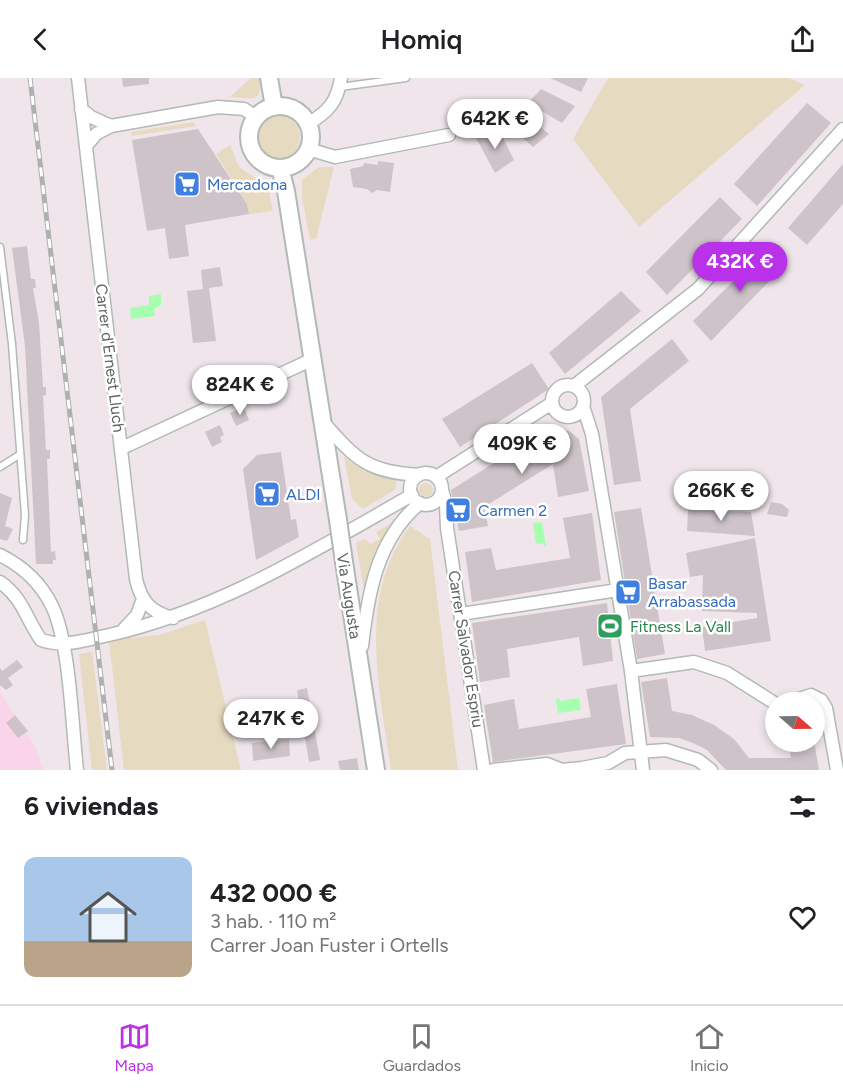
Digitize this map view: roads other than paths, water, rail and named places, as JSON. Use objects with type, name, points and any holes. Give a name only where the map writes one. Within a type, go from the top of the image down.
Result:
[{"type":"main road","points":[[269,78],[274,107]]},
{"type":"main road","points":[[274,107],[296,110],[308,124],[311,134],[308,149],[299,161],[280,168],[262,162],[251,148],[249,133],[256,117],[274,107]]},
{"type":"main road","name":"Via Augusta","points":[[280,168],[286,190],[313,359],[376,770]]},
{"type":"street","name":"Carrer d'Ernest Lluch","points":[[78,78],[136,579],[143,599]]},
{"type":"street","points":[[308,124],[331,108],[340,82]]},
{"type":"street","points":[[86,146],[96,134],[111,126],[226,106],[244,109],[256,117]]},
{"type":"street","points":[[81,109],[91,117],[111,126]]},
{"type":"street","points":[[436,477],[552,403],[559,388],[574,387],[698,289],[843,129]]},
{"type":"street","points":[[308,149],[335,157],[449,135]]},
{"type":"street","points":[[122,448],[313,359]]},
{"type":"street","points":[[574,387],[583,394],[592,434],[631,671],[643,770]]},
{"type":"street","points":[[552,403],[556,411],[566,417],[579,413],[584,406]]},
{"type":"street","points":[[0,582],[13,591],[26,608],[41,640],[63,645],[172,618],[286,568],[442,490],[436,477],[429,473],[419,475],[387,472],[368,465],[345,447],[323,422]]},
{"type":"street","points":[[419,475],[411,486],[422,500]]},
{"type":"street","name":"Carrer Salvador Espriu","points":[[442,490],[446,504],[447,528],[484,770]]},
{"type":"street","points":[[360,662],[370,588],[378,563],[392,534],[422,500]]},
{"type":"street","name":"Carrer Salvador Espriu","points":[[422,500],[447,528]]},
{"type":"street","points":[[0,555],[25,570],[41,588],[52,606],[63,645],[77,770]]},
{"type":"street","points":[[461,614],[618,590]]},
{"type":"street","points":[[143,599],[147,607],[160,615],[172,618]]},
{"type":"street","points":[[118,633],[133,622],[143,599]]},
{"type":"street","points":[[32,624],[40,629],[50,629],[58,624]]},
{"type":"street","points":[[631,671],[694,662],[727,673],[765,697]]},
{"type":"street","points":[[825,706],[837,770]]},
{"type":"street","points":[[493,770],[547,764],[562,770],[582,768],[608,763],[625,753],[666,750],[684,753],[711,770]]},
{"type":"lane","points":[[340,82],[406,78]]},
{"type":"lane","points":[[0,247],[12,344],[25,515],[23,540]]},
{"type":"lane","points":[[0,467],[19,455]]},
{"type":"railway","points":[[30,78],[112,770]]},
{"type":"place","name":"Mercadona","points":[[187,184]]},
{"type":"place","name":"ALDI","points":[[267,494]]},
{"type":"place","name":"Carmen 2","points":[[458,510]]},
{"type":"place","name":"Basar Arrabassada","points":[[628,592]]},
{"type":"place","name":"Fitness La Vall","points":[[610,626]]}]
